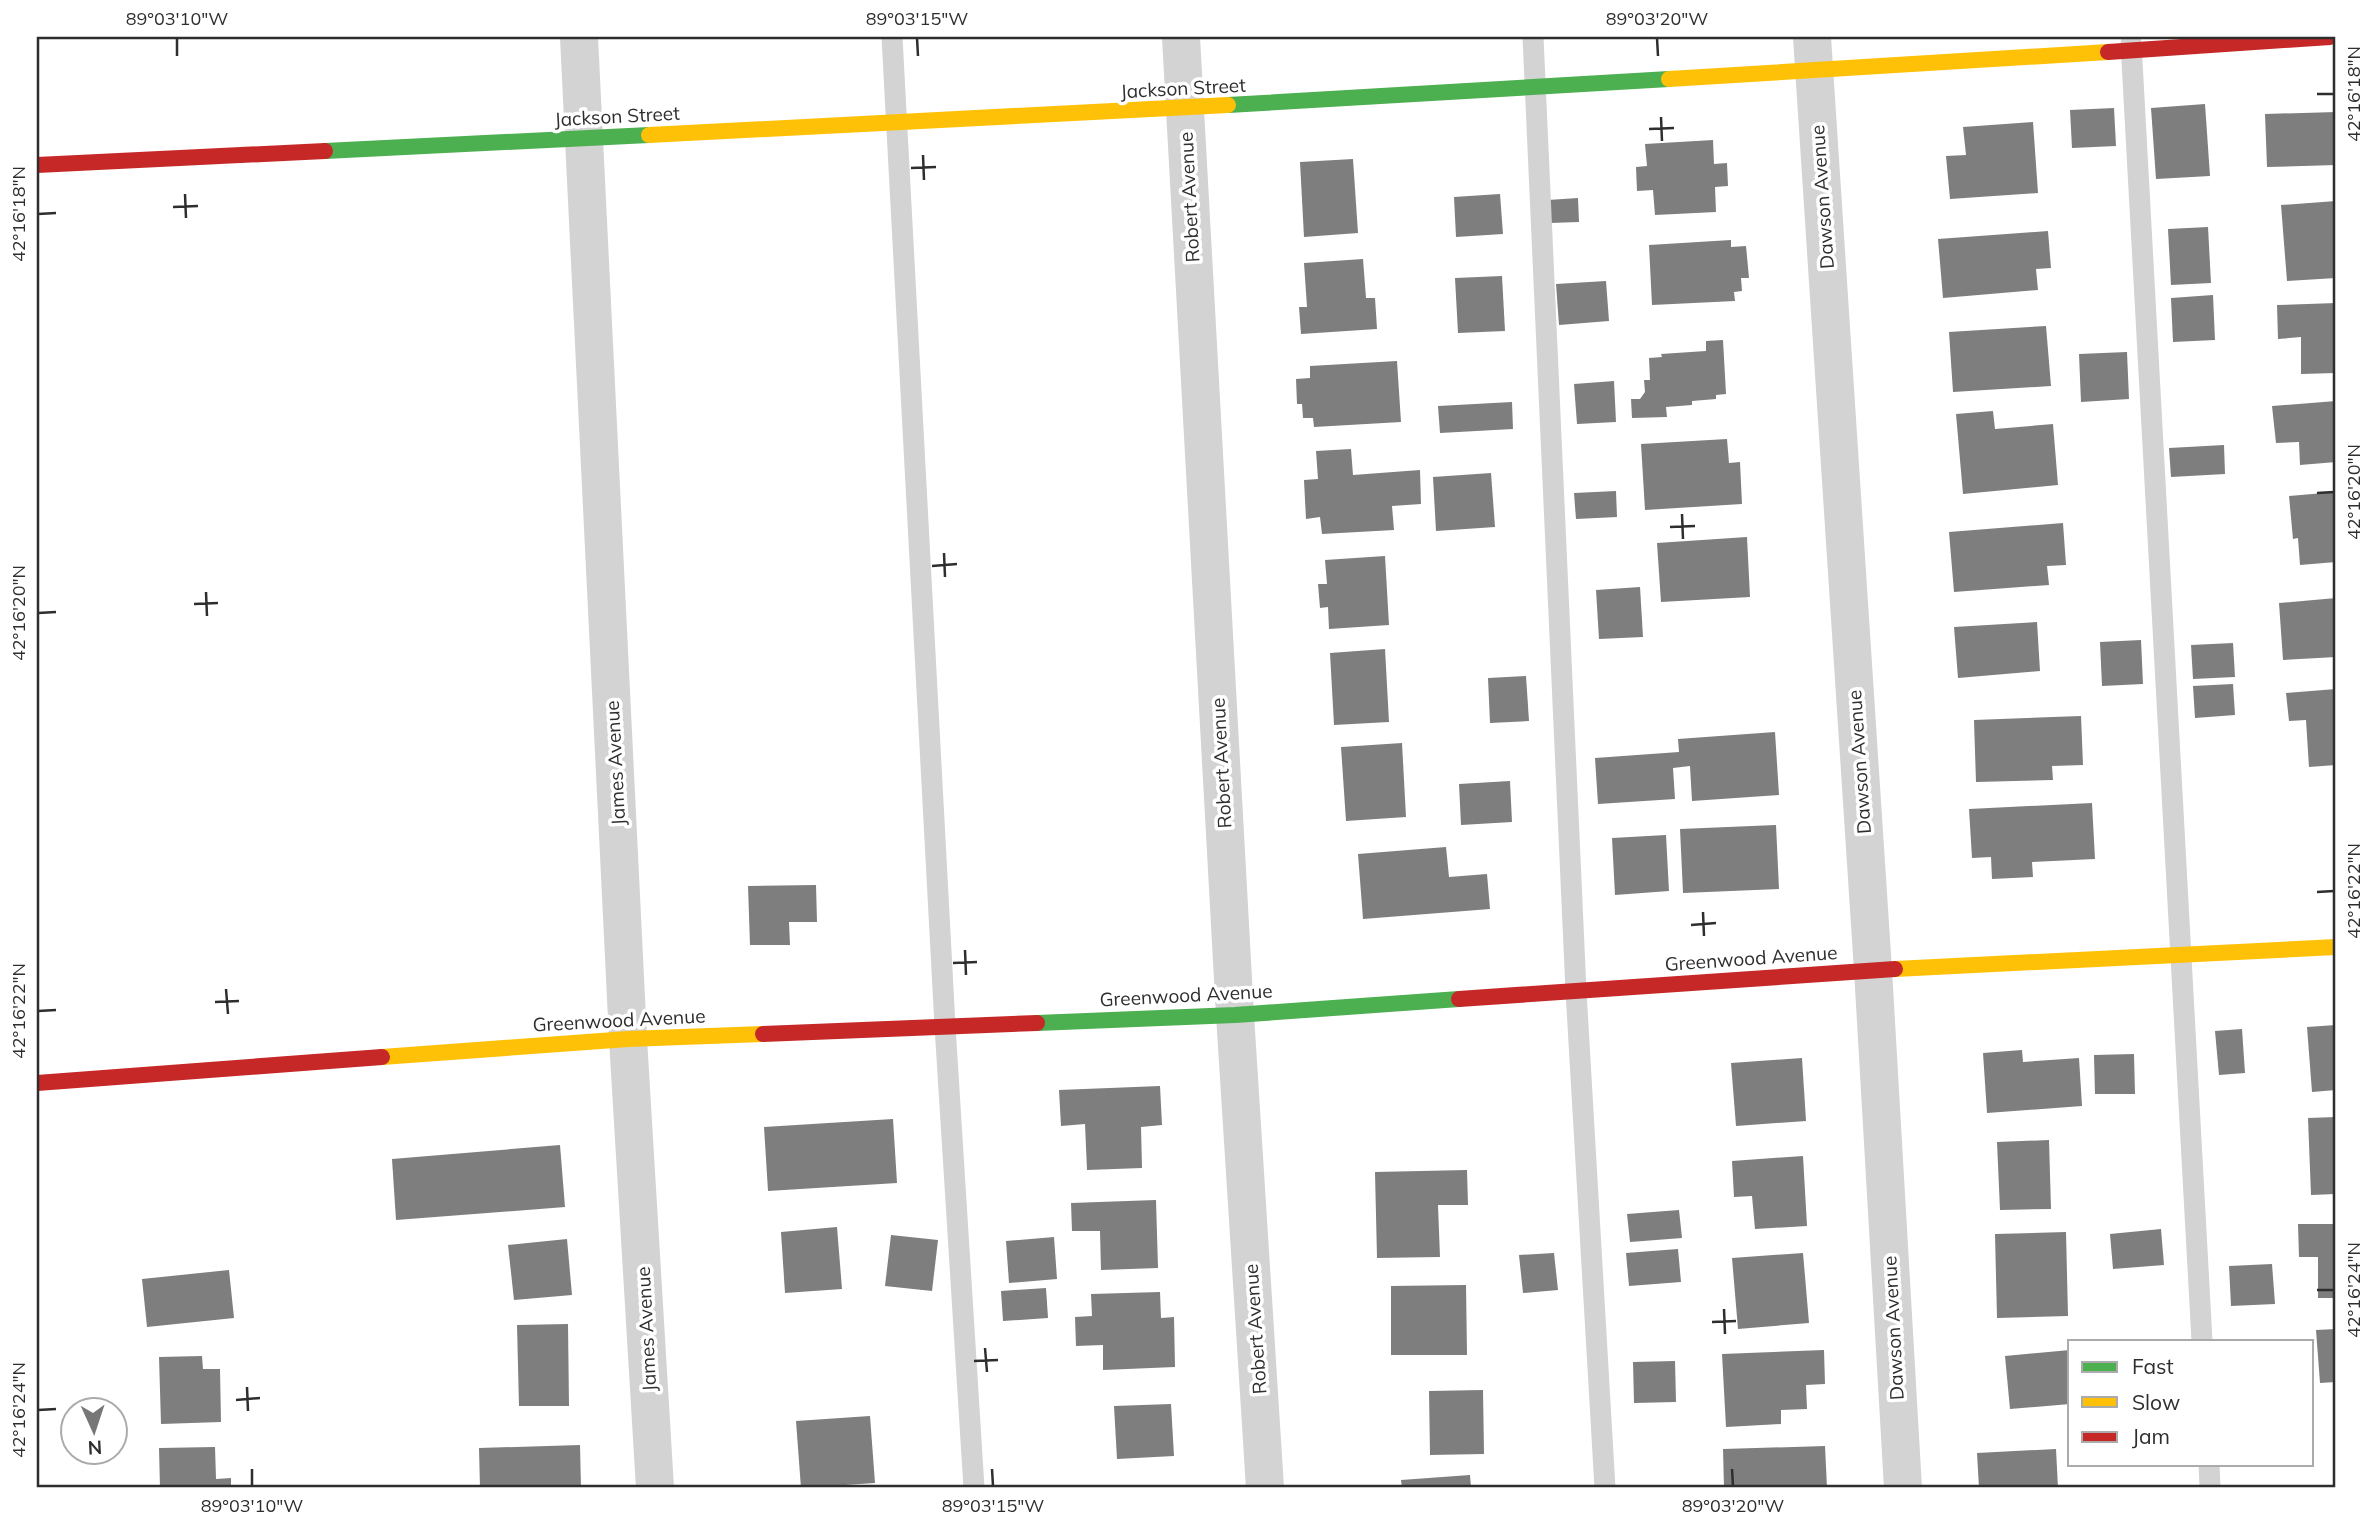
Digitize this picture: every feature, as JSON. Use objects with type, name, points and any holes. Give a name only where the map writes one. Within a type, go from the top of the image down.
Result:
[{"type":"street","name":"James Avenue","points":[[579,37],[628,1039],[655,1488]]},
{"type":"street","name":"Robert Avenue","points":[[1181,37],[1235,1015],[1265,1488]]},
{"type":"street","name":"Jackson Street","points":[[37,165],[1184,110],[1536,89],[1813,55],[2330,37]]},
{"type":"street","name":"Dawson Avenue","points":[[1813,55],[1873,971],[1903,1488]]},
{"type":"street","name":"Greenwood Avenue","points":[[37,1083],[628,1039],[1235,1015],[1873,971],[2336,947]]},
{"type":"lane","points":[[892,37],[945,1026],[974,1488]]},
{"type":"lane","points":[[1533,37],[1576,991],[1605,1488]]},
{"type":"lane","points":[[2131,44],[2202,1340]]},
{"type":"lane","points":[[2209,1466],[2210,1488]]},
{"type":"building","points":[[2205,104],[2210,176],[2156,179],[2151,108]]},
{"type":"building","points":[[2114,108],[2116,146],[2072,148],[2070,110]]},
{"type":"building","points":[[2336,112],[2336,165],[2267,167],[2265,114]]},
{"type":"building","points":[[2033,122],[2038,193],[1950,199],[1946,156],[1966,155],[1963,127]]},
{"type":"building","points":[[1713,140],[1714,164],[1727,163],[1728,186],[1715,187],[1716,212],[1655,215],[1653,190],[1637,191],[1636,167],[1647,166],[1645,144]]},
{"type":"building","points":[[1353,159],[1358,233],[1304,237],[1300,162]]},
{"type":"building","points":[[1500,194],[1503,234],[1456,237],[1454,197]]},
{"type":"building","points":[[1578,198],[1579,222],[1550,223],[1548,200]]},
{"type":"building","points":[[2336,201],[2336,278],[2287,281],[2281,205]]},
{"type":"building","points":[[2208,227],[2211,283],[2171,285],[2168,229]]},
{"type":"building","points":[[2048,231],[2051,268],[2036,269],[2038,290],[1943,298],[1938,239]]},
{"type":"building","points":[[1731,240],[1731,247],[1746,246],[1749,278],[1741,278],[1742,291],[1734,292],[1735,301],[1652,305],[1649,245]]},
{"type":"building","points":[[1363,259],[1366,298],[1375,298],[1377,329],[1301,334],[1299,307],[1307,307],[1304,263]]},
{"type":"building","points":[[1502,276],[1505,331],[1458,333],[1455,278]]},
{"type":"building","points":[[1606,281],[1609,321],[1559,325],[1556,284]]},
{"type":"building","points":[[2213,295],[2215,340],[2173,342],[2171,298]]},
{"type":"building","points":[[2336,303],[2336,373],[2301,374],[2301,337],[2278,339],[2277,305]]},
{"type":"building","points":[[2046,326],[2051,386],[1953,392],[1949,332]]},
{"type":"building","points":[[1723,340],[1726,394],[1716,395],[1716,399],[1692,401],[1692,405],[1666,407],[1667,417],[1632,418],[1631,399],[1640,399],[1645,392],[1644,380],[1650,380],[1649,358],[1662,357],[1661,354],[1706,351],[1706,341]]},
{"type":"building","points":[[2127,352],[2129,399],[2081,402],[2079,354]]},
{"type":"building","points":[[1397,361],[1401,422],[1314,427],[1313,418],[1303,418],[1302,404],[1297,404],[1296,379],[1310,378],[1310,366]]},
{"type":"building","points":[[1614,381],[1616,422],[1577,424],[1574,384]]},
{"type":"building","points":[[2336,401],[2336,462],[2300,465],[2299,442],[2276,443],[2272,406]]},
{"type":"building","points":[[1512,402],[1513,429],[1440,433],[1438,406]]},
{"type":"building","points":[[1993,411],[1995,429],[2053,424],[2058,485],[1963,494],[1956,414]]},
{"type":"building","points":[[1727,439],[1729,463],[1740,462],[1742,504],[1645,510],[1641,444]]},
{"type":"building","points":[[2224,445],[2225,474],[2171,477],[2169,448]]},
{"type":"building","points":[[1351,449],[1353,475],[1420,470],[1421,504],[1392,506],[1394,530],[1322,534],[1320,517],[1306,519],[1304,480],[1318,479],[1316,451]]},
{"type":"building","points":[[1491,473],[1495,527],[1436,531],[1433,477]]},
{"type":"building","points":[[1616,491],[1617,517],[1576,519],[1574,493]]},
{"type":"building","points":[[2336,492],[2336,562],[2300,565],[2298,538],[2293,539],[2289,496]]},
{"type":"building","points":[[2063,523],[2066,565],[2047,566],[2049,585],[1954,592],[1949,532]]},
{"type":"building","points":[[1747,537],[1750,597],[1661,602],[1657,543]]},
{"type":"building","points":[[1385,556],[1389,625],[1329,629],[1328,607],[1320,608],[1318,584],[1327,584],[1325,560]]},
{"type":"building","points":[[1640,587],[1643,637],[1599,639],[1596,590]]},
{"type":"building","points":[[2336,598],[2336,657],[2283,660],[2279,603]]},
{"type":"building","points":[[2037,622],[2040,671],[1958,678],[1954,627]]},
{"type":"building","points":[[2141,640],[2143,684],[2102,686],[2100,642]]},
{"type":"building","points":[[2233,643],[2235,677],[2193,679],[2191,645]]},
{"type":"building","points":[[1385,649],[1389,722],[1334,725],[1330,653]]},
{"type":"building","points":[[1526,676],[1529,721],[1490,723],[1488,678]]},
{"type":"building","points":[[2233,684],[2235,715],[2195,718],[2193,686]]},
{"type":"building","points":[[2336,689],[2336,765],[2309,767],[2306,720],[2289,721],[2286,693]]},
{"type":"building","points":[[2081,716],[2083,765],[2052,766],[2053,780],[1976,782],[1974,720]]},
{"type":"building","points":[[1775,732],[1779,795],[1692,801],[1690,766],[1673,768],[1675,799],[1598,804],[1595,758],[1679,752],[1678,739]]},
{"type":"building","points":[[1402,743],[1406,817],[1346,821],[1341,747]]},
{"type":"building","points":[[1510,781],[1512,822],[1461,825],[1459,784]]},
{"type":"building","points":[[2092,803],[2095,859],[2032,862],[2033,877],[1992,879],[1991,857],[1972,858],[1969,809]]},
{"type":"building","points":[[1776,825],[1779,889],[1683,893],[1680,829]]},
{"type":"building","points":[[1666,835],[1669,891],[1615,895],[1612,838]]},
{"type":"building","points":[[1446,847],[1449,877],[1487,874],[1490,909],[1363,919],[1358,854]]},
{"type":"building","points":[[816,885],[817,922],[789,922],[790,945],[750,945],[748,886]]},
{"type":"building","points":[[2336,1025],[2336,1090],[2312,1092],[2307,1027]]},
{"type":"building","points":[[2242,1029],[2245,1073],[2219,1075],[2215,1031]]},
{"type":"building","points":[[2022,1050],[2023,1062],[2079,1058],[2082,1106],[1987,1113],[1983,1053]]},
{"type":"building","points":[[2134,1054],[2135,1094],[2095,1094],[2094,1055]]},
{"type":"building","points":[[1802,1058],[1806,1121],[1736,1126],[1731,1063]]},
{"type":"building","points":[[1160,1086],[1162,1125],[1141,1127],[1142,1168],[1087,1170],[1085,1124],[1061,1126],[1059,1090]]},
{"type":"building","points":[[2336,1117],[2336,1194],[2311,1195],[2308,1118]]},
{"type":"building","points":[[893,1119],[897,1183],[768,1191],[764,1127]]},
{"type":"building","points":[[2049,1140],[2051,1209],[2000,1210],[1997,1142]]},
{"type":"building","points":[[560,1145],[565,1207],[396,1220],[392,1159]]},
{"type":"building","points":[[1803,1156],[1807,1226],[1755,1229],[1752,1196],[1734,1197],[1732,1161]]},
{"type":"building","points":[[1467,1170],[1468,1205],[1438,1205],[1440,1257],[1377,1258],[1375,1172]]},
{"type":"building","points":[[1156,1200],[1158,1268],[1101,1270],[1100,1231],[1072,1231],[1071,1203]]},
{"type":"building","points":[[1679,1210],[1682,1238],[1630,1242],[1627,1214]]},
{"type":"building","points":[[2298,1224],[2336,1224],[2336,1298],[2318,1298],[2318,1257],[2299,1257]]},
{"type":"building","points":[[837,1227],[842,1289],[785,1293],[781,1232]]},
{"type":"building","points":[[2161,1229],[2164,1265],[2113,1269],[2110,1234]]},
{"type":"building","points":[[2066,1232],[2068,1316],[1997,1318],[1995,1234]]},
{"type":"building","points":[[891,1235],[938,1240],[932,1291],[885,1286]]},
{"type":"building","points":[[1054,1237],[1057,1279],[1009,1283],[1006,1241]]},
{"type":"building","points":[[567,1239],[572,1295],[514,1300],[508,1245]]},
{"type":"building","points":[[1678,1249],[1681,1282],[1629,1286],[1626,1253]]},
{"type":"building","points":[[1554,1253],[1558,1290],[1523,1293],[1519,1255]]},
{"type":"building","points":[[1803,1253],[1809,1323],[1738,1329],[1732,1258]]},
{"type":"building","points":[[2272,1264],[2275,1304],[2231,1306],[2229,1266]]},
{"type":"building","points":[[229,1270],[234,1318],[147,1327],[142,1279]]},
{"type":"building","points":[[1466,1285],[1467,1355],[1391,1355],[1391,1286]]},
{"type":"building","points":[[1046,1288],[1048,1318],[1003,1321],[1001,1291]]},
{"type":"building","points":[[1160,1292],[1161,1318],[1174,1317],[1175,1367],[1103,1370],[1103,1345],[1076,1346],[1075,1317],[1092,1316],[1091,1294]]},
{"type":"building","points":[[568,1324],[569,1406],[519,1406],[517,1325]]},
{"type":"building","points":[[2336,1329],[2336,1382],[2320,1383],[2316,1330]]},
{"type":"building","points":[[1824,1350],[1825,1384],[1806,1385],[1807,1409],[1781,1410],[1781,1424],[1726,1427],[1722,1354]]},
{"type":"building","points":[[2068,1350],[2068,1404],[2010,1409],[2005,1356]]},
{"type":"building","points":[[202,1356],[203,1369],[220,1369],[221,1422],[161,1424],[159,1357]]},
{"type":"building","points":[[1675,1361],[1676,1402],[1634,1403],[1633,1362]]},
{"type":"building","points":[[1483,1390],[1484,1454],[1430,1455],[1429,1391]]},
{"type":"building","points":[[1171,1404],[1174,1456],[1117,1459],[1114,1406]]},
{"type":"building","points":[[870,1416],[875,1483],[801,1488],[796,1421]]},
{"type":"building","points":[[580,1445],[581,1488],[480,1488],[479,1448]]},
{"type":"building","points":[[1825,1446],[1827,1488],[1724,1488],[1723,1449]]},
{"type":"building","points":[[215,1447],[216,1479],[231,1478],[231,1488],[160,1488],[159,1448]]},
{"type":"building","points":[[2056,1449],[2058,1488],[1979,1488],[1977,1453]]},
{"type":"building","points":[[1470,1475],[1471,1488],[1402,1488],[1401,1480]]},
{"type":"traffic: fast","points":[[1228,105],[1669,79]]},
{"type":"traffic: fast","points":[[325,151],[649,135]]},
{"type":"traffic: fast","points":[[1037,1023],[1235,1015],[1459,999]]},
{"type":"traffic: slow","points":[[1669,79],[2108,52]]},
{"type":"traffic: slow","points":[[649,135],[1228,105]]},
{"type":"traffic: slow","points":[[1895,969],[2336,947]]},
{"type":"traffic: slow","points":[[382,1057],[628,1039],[763,1034]]},
{"type":"traffic: jam","points":[[2108,52],[2330,37]]},
{"type":"traffic: jam","points":[[37,165],[325,151]]},
{"type":"traffic: jam","points":[[1459,999],[1895,969]]},
{"type":"traffic: jam","points":[[763,1034],[1037,1023]]},
{"type":"traffic: jam","points":[[37,1083],[382,1057]]}]
